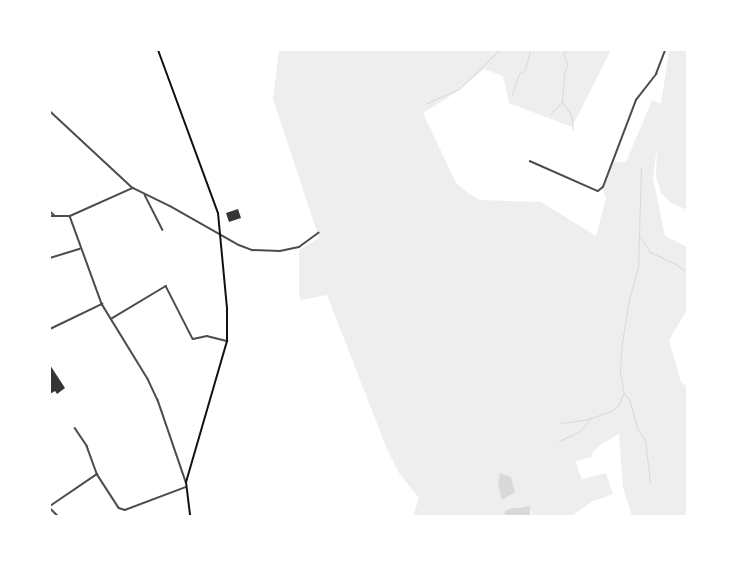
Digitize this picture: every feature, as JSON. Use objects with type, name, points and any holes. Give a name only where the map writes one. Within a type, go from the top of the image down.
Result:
[{"type":"main road","points":[[158,50],[218,214],[222,237],[225,276],[227,341],[186,482],[190,516]]},
{"type":"street","points":[[530,161],[598,191],[603,187],[636,100],[656,74],[665,50]]},
{"type":"street","points":[[50,111],[133,188],[170,206],[222,237],[252,250],[274,252],[299,247],[318,233]]},
{"type":"street","points":[[50,216],[70,216],[133,188]]},
{"type":"street","points":[[144,194],[163,230]]},
{"type":"street","points":[[50,211],[55,216]]},
{"type":"street","points":[[70,216],[80,249],[102,304],[148,379],[186,482]]},
{"type":"street","points":[[50,258],[80,249]]},
{"type":"street","points":[[111,319],[166,286],[193,340],[207,336],[227,341]]},
{"type":"street","points":[[50,329],[102,304]]},
{"type":"street","points":[[75,428],[87,446],[97,474],[119,508],[125,510],[186,487]]},
{"type":"street","points":[[58,516],[50,507],[97,474]]},
{"type":"shaded area","points":[[279,50],[611,50],[572,127],[509,103],[503,76],[484,69],[455,93],[423,113],[456,183],[469,194],[480,200],[541,202],[596,236],[606,198],[603,191],[614,162],[626,162],[652,100],[661,104],[669,50],[687,50],[687,210],[670,202],[661,193],[656,177],[657,146],[653,178],[665,236],[687,247],[687,310],[669,340],[681,382],[687,387],[687,516],[632,516],[623,487],[619,434],[600,445],[593,452],[592,457],[575,461],[582,479],[606,473],[613,494],[591,502],[572,516],[530,516],[532,512],[523,506],[505,511],[504,516],[413,516],[419,498],[399,473],[387,449],[327,295],[301,300],[299,293],[299,250],[319,238],[273,99]]},
{"type":"shaded area","points":[[500,473],[511,477],[515,492],[502,500],[498,483]]},
{"type":"shaded area","points":[[530,506],[530,516],[504,516],[505,511],[512,508]]},
{"type":"building","points":[[238,209],[241,218],[229,222],[226,213]]},
{"type":"building","points":[[50,365],[65,388],[57,394],[55,391],[50,394]]},
{"type":"waterway","points":[[427,103],[459,89],[499,50]]},
{"type":"waterway","points":[[512,95],[519,74],[525,70],[530,50]]},
{"type":"waterway","points":[[550,114],[562,102],[564,74],[567,64],[563,53],[567,50]]},
{"type":"waterway","points":[[562,102],[571,114],[573,130]]},
{"type":"waterway","points":[[624,394],[620,371],[621,349],[629,299],[638,268],[641,167]]},
{"type":"waterway","points":[[639,235],[650,252],[674,263],[687,272]]},
{"type":"waterway","points":[[561,423],[588,419],[611,411],[618,406],[623,394]]},
{"type":"waterway","points":[[624,394],[629,399],[638,430],[645,440],[650,482]]},
{"type":"waterway","points":[[559,441],[580,431],[591,418]]}]
